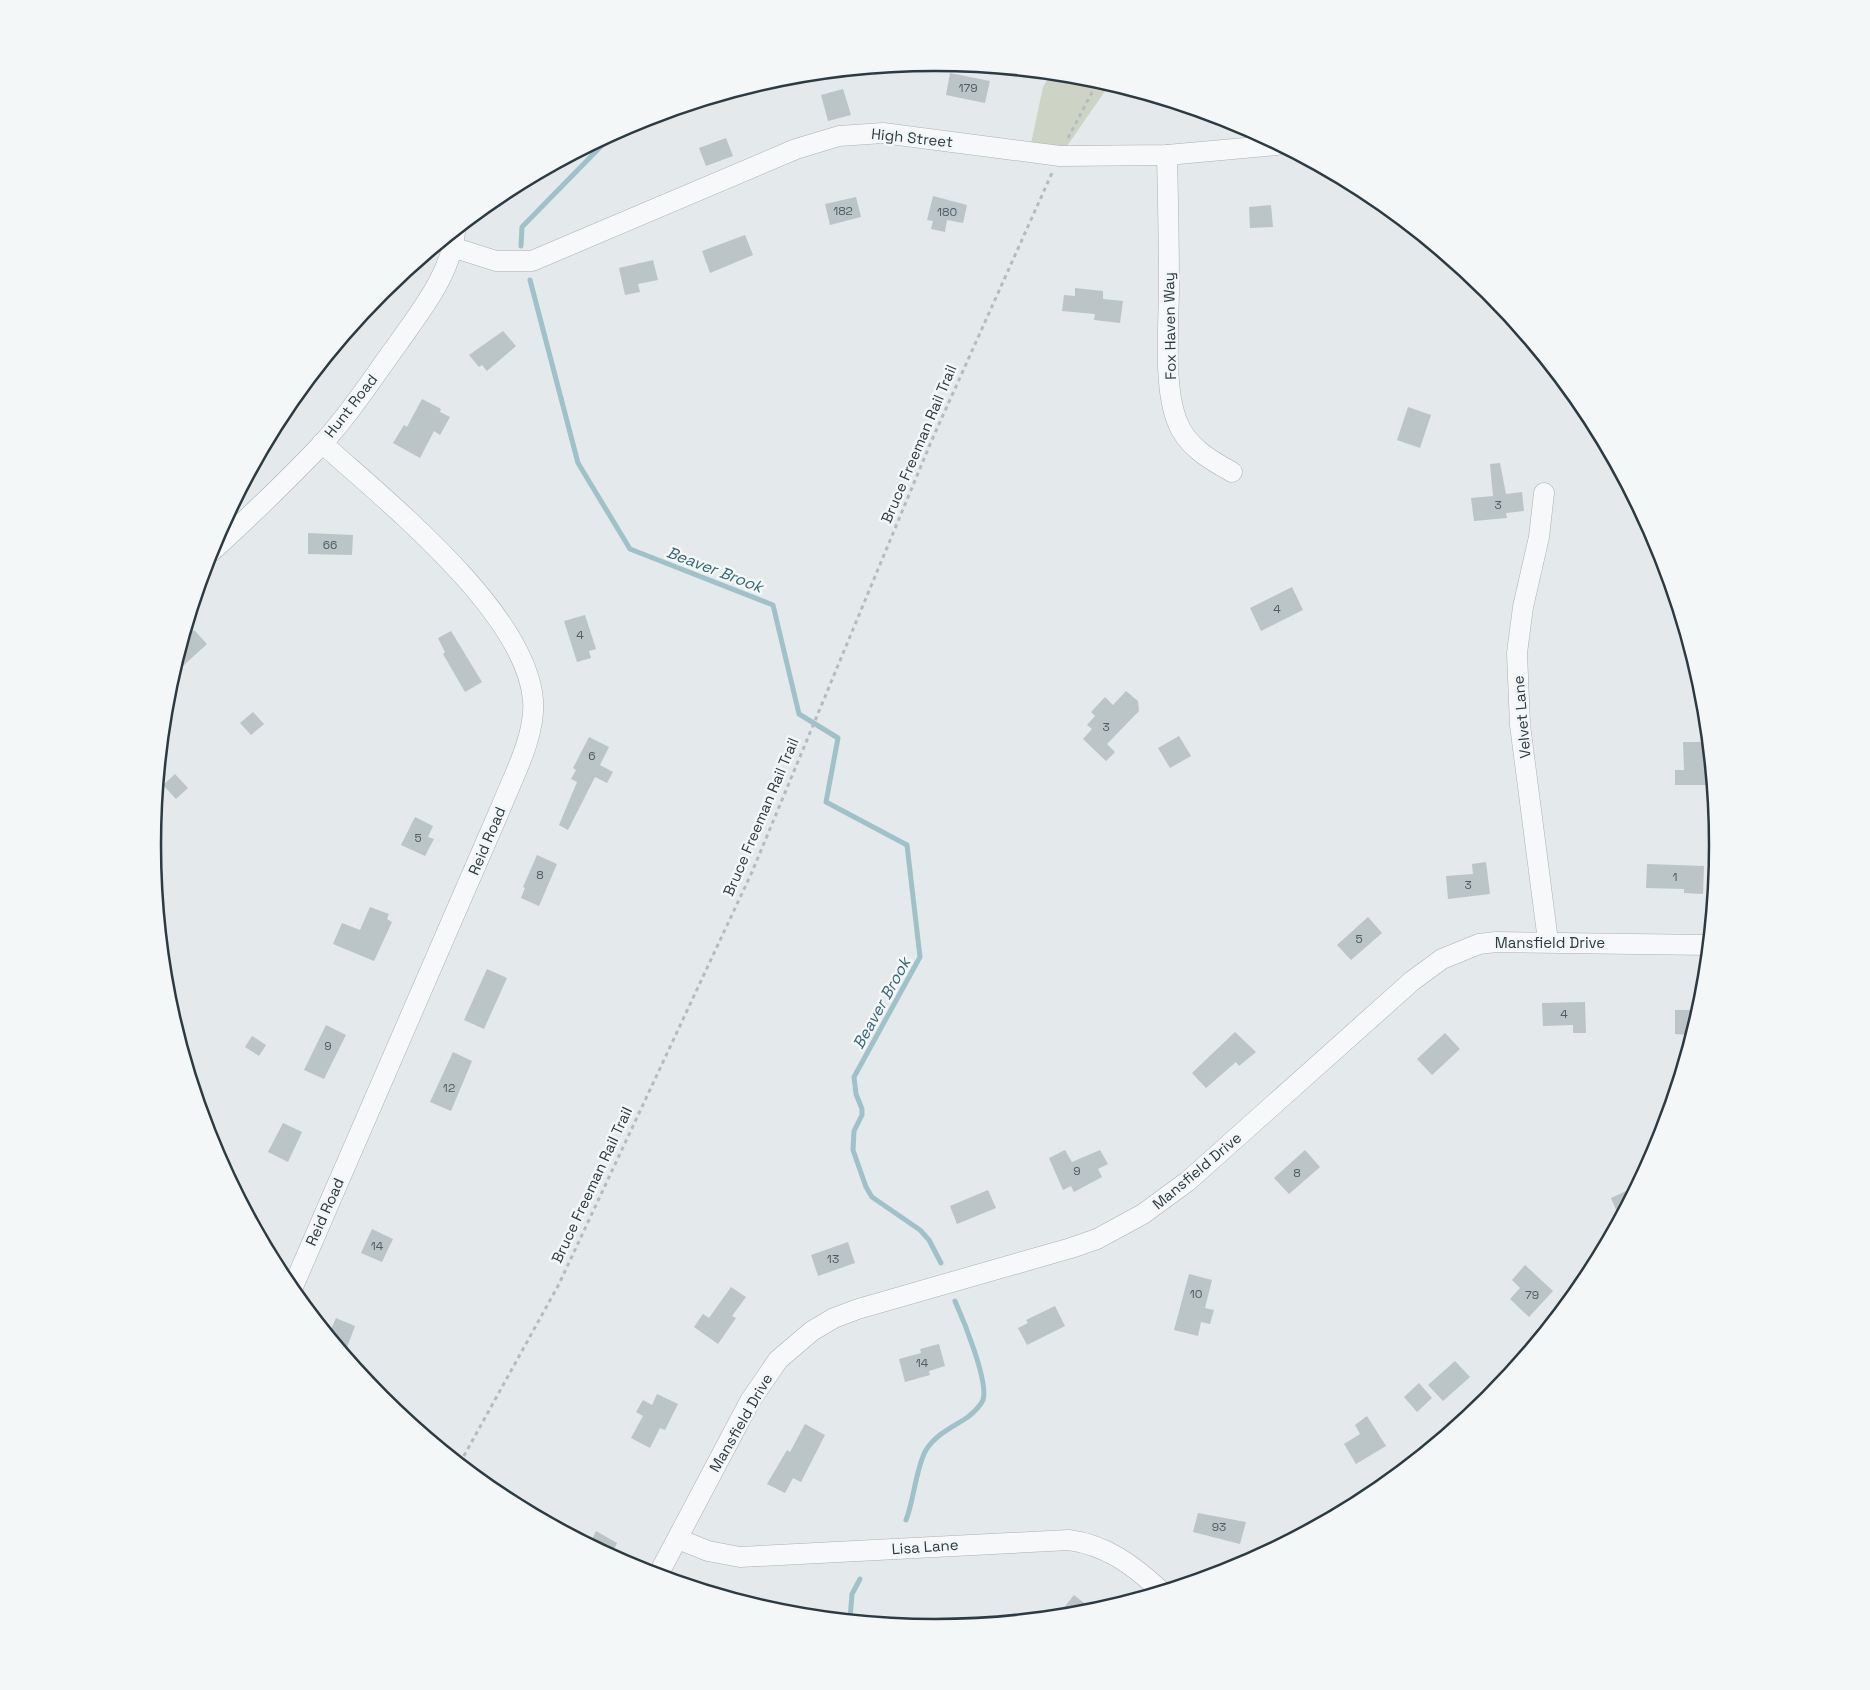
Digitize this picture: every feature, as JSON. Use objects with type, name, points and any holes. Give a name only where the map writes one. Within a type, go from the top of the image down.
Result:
[{"type":"street","name":"High Street","points":[[454,240],[496,261],[532,260],[796,149],[839,136],[860,133],[907,135],[1060,156],[1167,155],[1266,146]]},
{"type":"street","name":"Fox Haven Way","points":[[1167,155],[1169,354],[1174,408],[1177,422],[1190,442],[1209,459],[1232,472]]},
{"type":"street","name":"Hunt Road","points":[[224,540],[322,443],[426,304],[446,266],[454,240]]},
{"type":"street","name":"Reid Road","points":[[296,1280],[502,805],[529,737],[534,700],[521,654],[490,607],[433,544],[322,443]]},
{"type":"street","name":"Velvet Lane","points":[[1544,493],[1540,530],[1523,607],[1517,653],[1520,725],[1548,941]]},
{"type":"street","name":"Mansfield Drive","points":[[662,1569],[755,1394],[778,1360],[812,1331],[834,1318],[858,1309],[1029,1262],[1097,1239],[1120,1228],[1143,1214],[1188,1181],[1412,981],[1442,959],[1479,944],[1496,942],[1548,941],[1702,945]]},
{"type":"street","name":"Lisa Lane","points":[[678,1539],[708,1551],[740,1557],[1069,1540],[1088,1542],[1108,1550],[1142,1573],[1156,1586]]},
{"type":"path","points":[[1066,143],[1094,88]]},
{"type":"path","name":"Bruce Freeman Rail Trail","points":[[463,1458],[559,1284],[752,872],[931,442],[1054,167]]},
{"type":"green space","points":[[1047,80],[1105,91],[1060,156],[1029,153],[1043,87]]},
{"type":"building","points":[[950,73],[990,81],[985,103],[946,95]]},
{"type":"building","points":[[843,89],[851,115],[828,121],[821,95]]},
{"type":"building","points":[[726,138],[733,156],[706,166],[699,148]]},
{"type":"building","points":[[933,196],[967,205],[963,223],[947,220],[945,232],[931,229],[933,221],[927,220]]},
{"type":"building","points":[[856,197],[861,217],[830,225],[825,204]]},
{"type":"building","points":[[1271,205],[1273,227],[1250,228],[1249,207]]},
{"type":"building","points":[[745,235],[753,255],[710,273],[702,251]]},
{"type":"building","points":[[653,260],[658,280],[638,284],[640,292],[625,295],[619,268]]},
{"type":"building","points":[[1075,288],[1103,291],[1103,299],[1123,301],[1120,323],[1094,320],[1095,314],[1062,311],[1064,295],[1075,296]]},
{"type":"building","points":[[503,331],[516,346],[487,371],[482,365],[479,367],[469,355]]},
{"type":"building","points":[[422,399],[441,409],[440,412],[450,417],[440,435],[434,431],[420,458],[393,443],[404,425],[407,427]]},
{"type":"building","points":[[1408,407],[1431,415],[1420,448],[1397,440]]},
{"type":"building","points":[[1500,463],[1506,494],[1522,492],[1524,511],[1506,513],[1507,518],[1474,521],[1471,498],[1493,496],[1490,464]]},
{"type":"building","points":[[308,533],[353,535],[352,555],[308,554]]},
{"type":"building","points":[[1292,587],[1303,610],[1261,631],[1250,608]]},
{"type":"building","points":[[585,615],[596,649],[589,651],[591,658],[577,662],[564,621]]},
{"type":"building","points":[[194,630],[207,644],[183,666],[188,645]]},
{"type":"building","points":[[451,631],[482,682],[465,692],[443,654],[445,652],[438,638]]},
{"type":"building","points":[[1126,691],[1138,701],[1139,711],[1107,744],[1115,752],[1106,761],[1083,739],[1092,729],[1087,725],[1095,716],[1091,712],[1105,697],[1113,705]]},
{"type":"building","points":[[253,712],[264,724],[251,735],[240,723]]},
{"type":"building","points":[[1179,736],[1191,756],[1170,768],[1158,748]]},
{"type":"building","points":[[589,737],[609,747],[600,765],[613,772],[607,783],[595,777],[568,830],[559,825],[577,782],[571,779],[576,770],[573,768]]},
{"type":"building","points":[[1683,742],[1702,742],[1706,785],[1675,785],[1675,770],[1684,770]]},
{"type":"building","points":[[175,774],[188,788],[176,799],[164,784]]},
{"type":"building","points":[[415,817],[433,826],[428,837],[434,839],[425,856],[401,845]]},
{"type":"building","points":[[537,855],[557,864],[539,906],[521,898],[525,888],[523,887]]},
{"type":"building","points":[[1486,862],[1490,894],[1448,899],[1446,876],[1473,874],[1472,864]]},
{"type":"building","points":[[1647,864],[1704,866],[1703,894],[1684,893],[1684,889],[1646,888]]},
{"type":"building","points":[[370,907],[389,914],[387,919],[392,922],[374,961],[333,944],[342,923],[360,930]]},
{"type":"building","points":[[1368,917],[1382,933],[1351,960],[1337,945]]},
{"type":"building","points":[[487,969],[507,978],[484,1029],[464,1020]]},
{"type":"building","points":[[1585,1002],[1586,1033],[1573,1033],[1573,1025],[1543,1026],[1542,1003]]},
{"type":"building","points":[[1675,1010],[1691,1010],[1685,1035],[1675,1034]]},
{"type":"building","points":[[326,1025],[346,1035],[324,1079],[304,1070]]},
{"type":"building","points":[[1235,1032],[1256,1052],[1239,1066],[1236,1062],[1206,1088],[1192,1073]]},
{"type":"building","points":[[1445,1033],[1460,1049],[1432,1075],[1417,1059]]},
{"type":"building","points":[[252,1036],[266,1045],[259,1056],[245,1047]]},
{"type":"building","points":[[453,1052],[472,1061],[451,1111],[430,1102]]},
{"type":"building","points":[[283,1123],[302,1132],[288,1162],[268,1152]]},
{"type":"building","points":[[1065,1150],[1072,1162],[1100,1150],[1108,1164],[1098,1169],[1102,1177],[1074,1192],[1071,1186],[1063,1190],[1049,1158]]},
{"type":"building","points":[[1305,1150],[1320,1167],[1289,1194],[1274,1178]]},
{"type":"building","points":[[988,1190],[996,1208],[957,1224],[950,1206]]},
{"type":"building","points":[[1627,1191],[1616,1211],[1611,1198]]},
{"type":"building","points":[[372,1229],[393,1239],[382,1262],[361,1253]]},
{"type":"building","points":[[848,1242],[855,1263],[818,1276],[811,1255]]},
{"type":"building","points":[[1525,1265],[1553,1291],[1529,1317],[1510,1299],[1520,1288],[1512,1280]]},
{"type":"building","points":[[1189,1274],[1212,1280],[1205,1308],[1214,1310],[1210,1324],[1201,1322],[1198,1336],[1174,1330]]},
{"type":"building","points":[[731,1287],[746,1297],[732,1316],[736,1318],[718,1344],[694,1327],[703,1314],[709,1318]]},
{"type":"building","points":[[1055,1306],[1065,1326],[1027,1345],[1018,1328],[1028,1323],[1026,1320]]},
{"type":"building","points":[[336,1318],[355,1326],[347,1348],[331,1329]]},
{"type":"building","points":[[939,1344],[945,1366],[929,1371],[930,1375],[905,1382],[899,1359],[921,1353],[920,1349]]},
{"type":"building","points":[[1455,1361],[1470,1377],[1443,1401],[1428,1385]]},
{"type":"building","points":[[1419,1383],[1432,1398],[1417,1412],[1404,1397]]},
{"type":"building","points":[[657,1394],[678,1404],[665,1430],[660,1428],[650,1448],[631,1438],[643,1416],[636,1412],[643,1400],[652,1405]]},
{"type":"building","points":[[1367,1416],[1386,1446],[1356,1464],[1344,1444],[1360,1434],[1355,1425]]},
{"type":"building","points":[[805,1424],[825,1435],[801,1482],[793,1478],[785,1493],[767,1484],[787,1450],[790,1452]]},
{"type":"building","points":[[1198,1513],[1246,1522],[1240,1544],[1193,1532]]},
{"type":"building","points":[[596,1531],[617,1543],[614,1549],[592,1539]]},
{"type":"building","points":[[1074,1595],[1085,1604],[1064,1608]]},
{"type":"waterway","name":"Beaver Brook","points":[[521,246],[522,227],[599,148]]},
{"type":"waterway","name":"Beaver Brook","points":[[530,280],[578,463],[630,549],[773,605],[799,714],[838,738],[826,802],[907,845],[920,957],[854,1077],[856,1094],[862,1109],[862,1115],[854,1131],[853,1150],[866,1187],[872,1197],[920,1230],[929,1240],[941,1263]]},
{"type":"waterway","name":"Beaver Brook","points":[[906,1520],[920,1465],[926,1450],[940,1435],[968,1417],[979,1407],[983,1400],[984,1391],[979,1366],[955,1301]]},
{"type":"waterway","name":"Beaver Brook","points":[[850,1614],[852,1594],[860,1579]]}]
